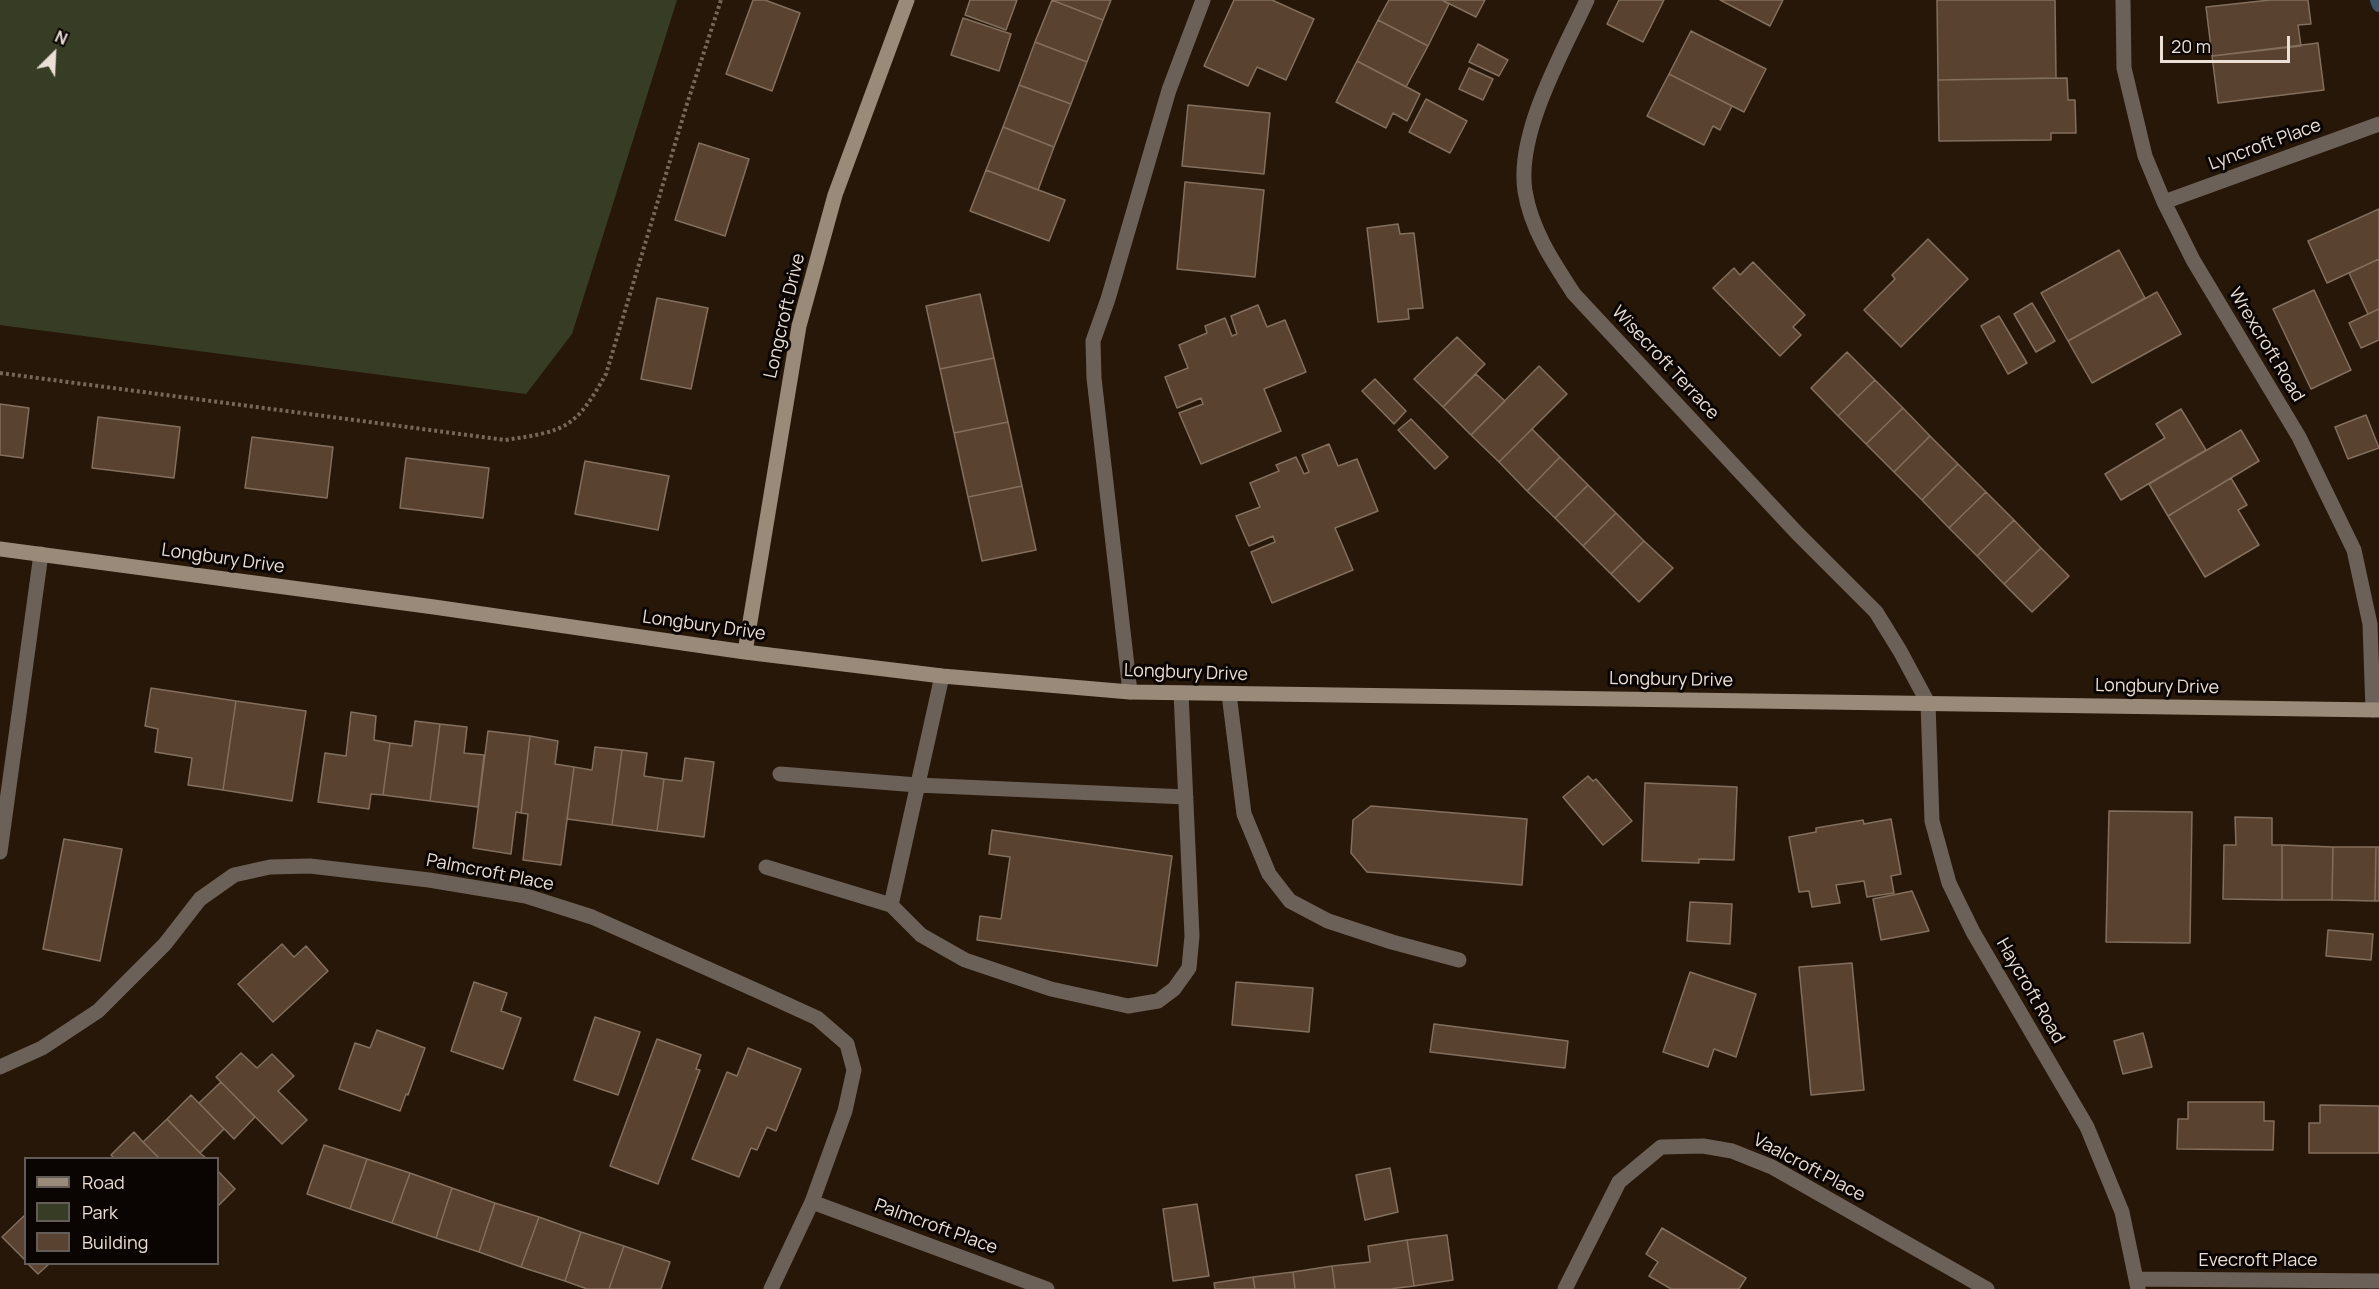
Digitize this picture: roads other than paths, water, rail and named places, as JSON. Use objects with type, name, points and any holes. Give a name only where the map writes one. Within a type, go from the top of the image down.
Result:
[{"type":"street","name":"Longcroft Drive","points":[[745,652],[799,326],[835,195],[908,0]]},
{"type":"street","points":[[1130,692],[1094,378],[1093,341],[1169,90],[1203,0]]},
{"type":"street","name":"Wisecroft Terrace","points":[[1587,0],[1545,89],[1523,163],[1525,191],[1536,230],[1574,294],[1797,533],[1876,612],[1928,703]]},
{"type":"street","name":"Wrexcroft Road","points":[[2123,0],[2124,68],[2145,156],[2164,202],[2193,260],[2299,436],[2354,550],[2370,624],[2376,710]]},
{"type":"street","name":"Lyncroft Place","points":[[2164,202],[2379,124]]},
{"type":"street","name":"Longbury Drive","points":[[0,549],[422,605],[745,652],[942,676],[1130,692],[2376,710]]},
{"type":"street","points":[[0,852],[41,554]]},
{"type":"street","points":[[891,905],[942,676]]},
{"type":"street","points":[[766,867],[891,905],[921,935],[965,960],[1050,989],[1128,1006],[1158,1000],[1174,988],[1189,968],[1192,936],[1181,693]]},
{"type":"street","points":[[1229,694],[1244,814],[1269,874],[1290,901],[1328,921],[1392,942],[1459,960]]},
{"type":"street","name":"Haycroft Road","points":[[1928,703],[1932,820],[1949,883],[1973,932],[2087,1127],[2122,1212],[2138,1284]]},
{"type":"street","points":[[780,774],[917,785],[1186,797]]},
{"type":"street","name":"Palmcroft Place","points":[[0,1068],[42,1048],[98,1011],[165,944],[200,899],[234,875],[270,867],[310,866],[429,880],[526,896],[592,917],[817,1018],[848,1044],[854,1070],[845,1111],[812,1202],[771,1289]]},
{"type":"street","name":"Vaalcroft Place","points":[[1564,1289],[1619,1182],[1661,1147],[1702,1146],[1732,1151],[1772,1167],[1987,1289]]},
{"type":"street","name":"Palmcroft Place","points":[[812,1202],[1047,1289]]},
{"type":"street","name":"Evecroft Place","points":[[2138,1284],[2379,1281]]},
{"type":"waterway","points":[[2377,0],[2379,5]]}]
